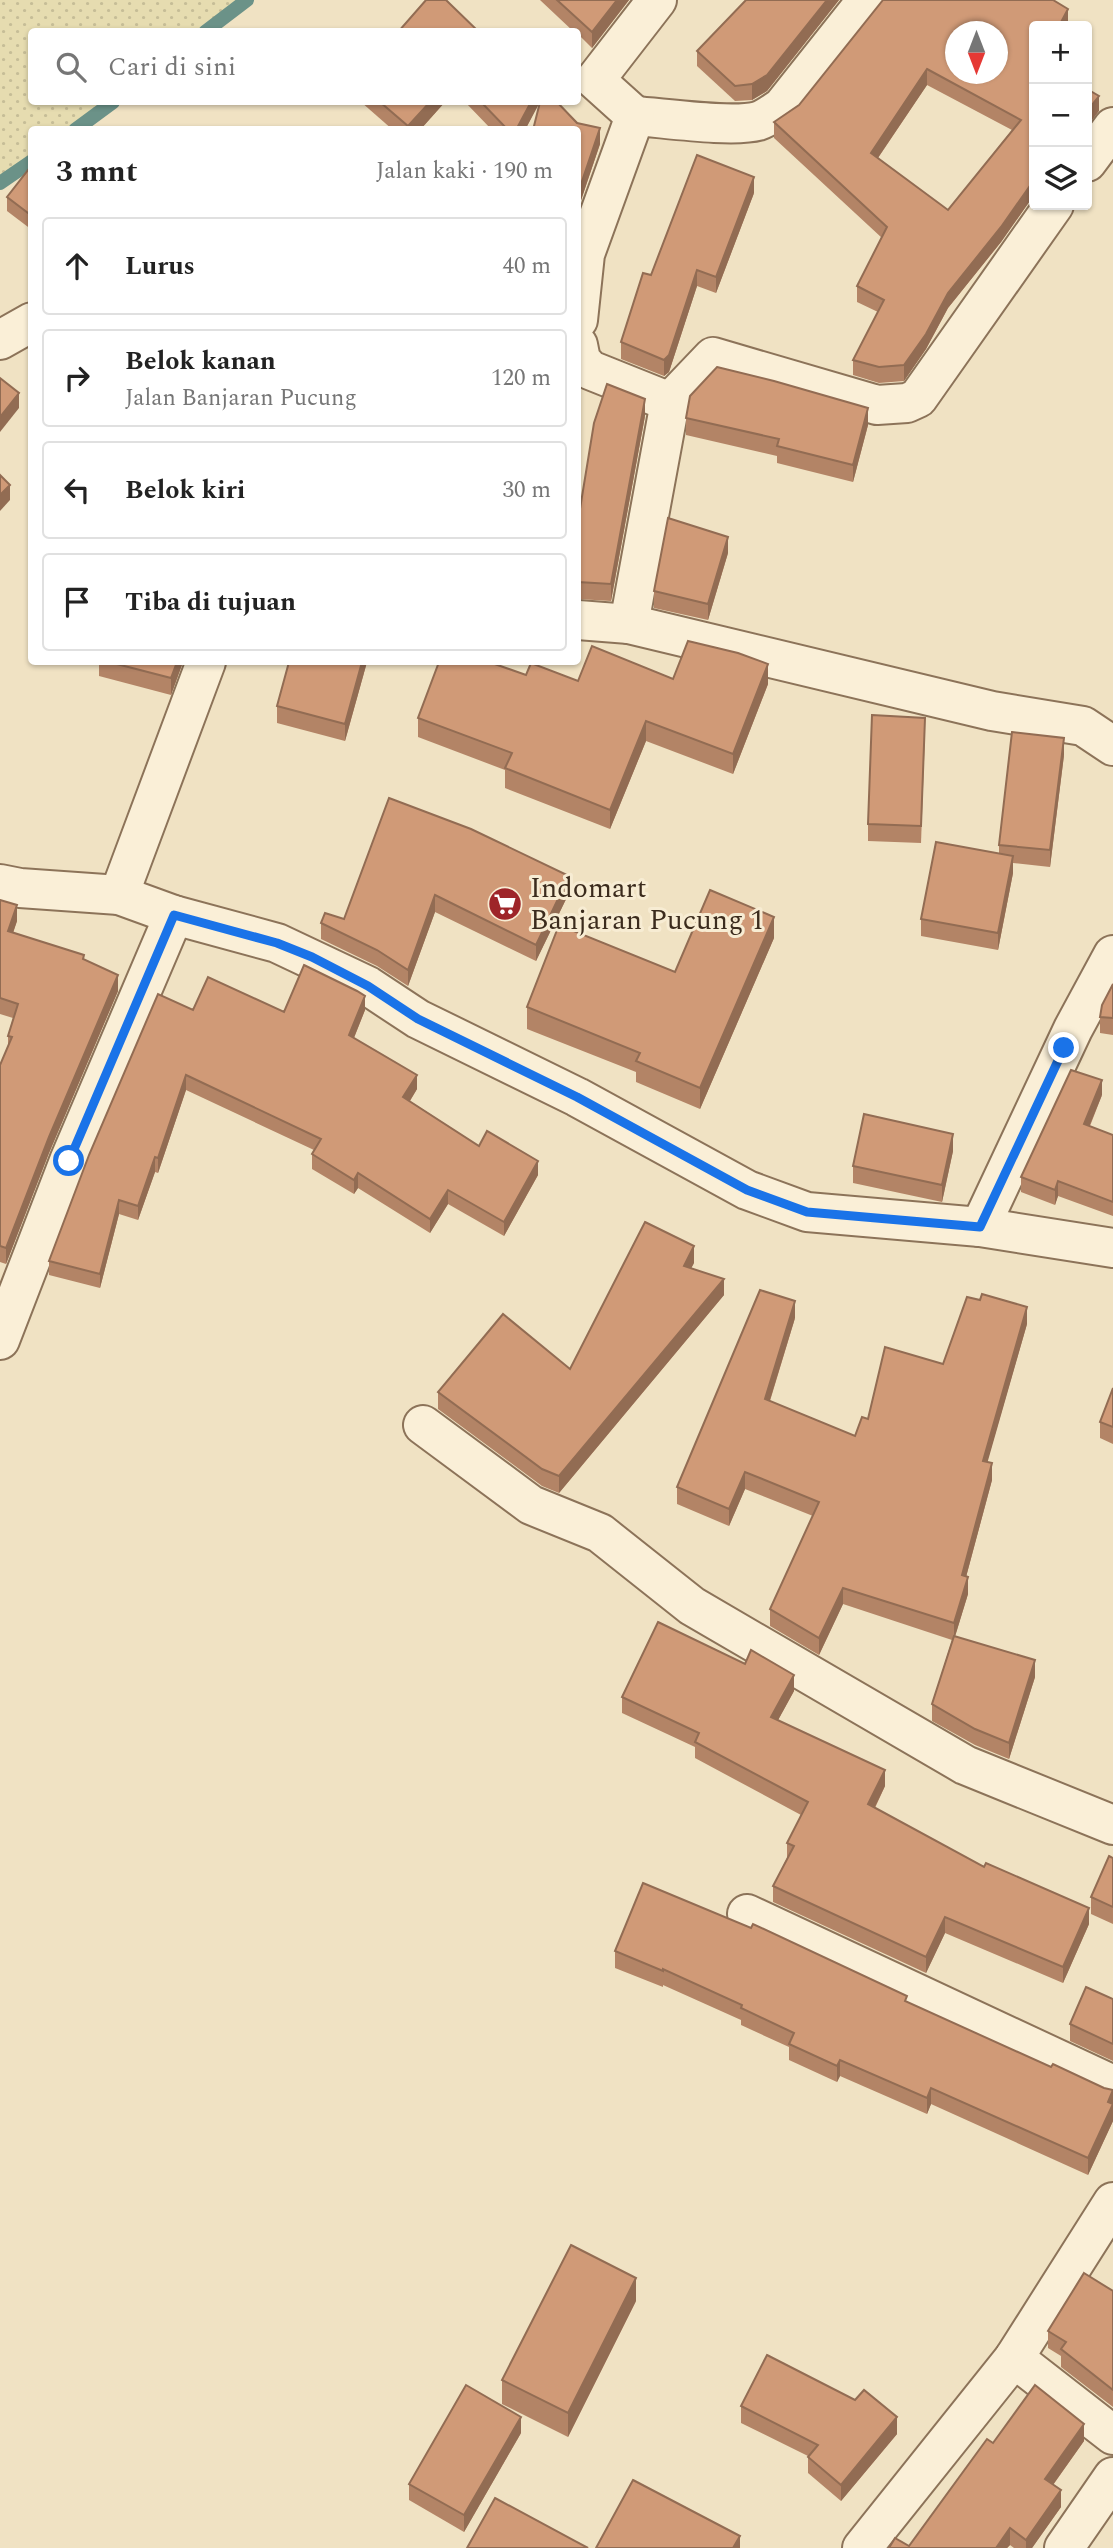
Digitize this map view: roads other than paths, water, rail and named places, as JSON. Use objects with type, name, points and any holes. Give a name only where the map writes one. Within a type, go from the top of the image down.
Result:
[{"type":"street","points":[[656,0],[595,80],[635,116],[732,122],[758,121],[782,107],[867,0]]},
{"type":"street","points":[[581,253],[635,116]]},
{"type":"street","points":[[1092,155],[1113,127]]},
{"type":"street","points":[[629,624],[670,402],[713,357],[877,405],[907,403],[918,398],[1050,210]]},
{"type":"street","points":[[0,340],[28,324]]},
{"type":"street","points":[[581,356],[590,370],[670,402]]},
{"type":"street","points":[[581,620],[629,624],[992,710],[1083,726],[1113,746]]},
{"type":"street","points":[[119,895],[205,665]]},
{"type":"street","points":[[0,884],[20,888],[119,895],[174,915],[277,943],[312,957],[368,986],[418,1019],[577,1097],[747,1190],[807,1212],[980,1227],[1113,1248]]},
{"type":"street","points":[[0,1340],[69,1161],[174,915]]},
{"type":"street","points":[[980,1227],[1073,1029],[1113,955]]},
{"type":"street","points":[[423,1425],[531,1505],[600,1533],[692,1606],[965,1765],[1113,1825]]},
{"type":"street","points":[[747,1914],[1113,2085]]},
{"type":"street","points":[[862,2548],[1014,2358],[1113,2202]]},
{"type":"street","points":[[1014,2358],[1113,2435]]},
{"type":"street","points":[[1064,2548],[1113,2477]]},
{"type":"waterway","points":[[210,28],[247,0]]},
{"type":"waterway","points":[[80,126],[109,105]]},
{"type":"waterway","points":[[0,183],[28,164]]},
{"type":"place","name":"Indomart Banjaran Pucung 1","points":[[505,904]]}]
